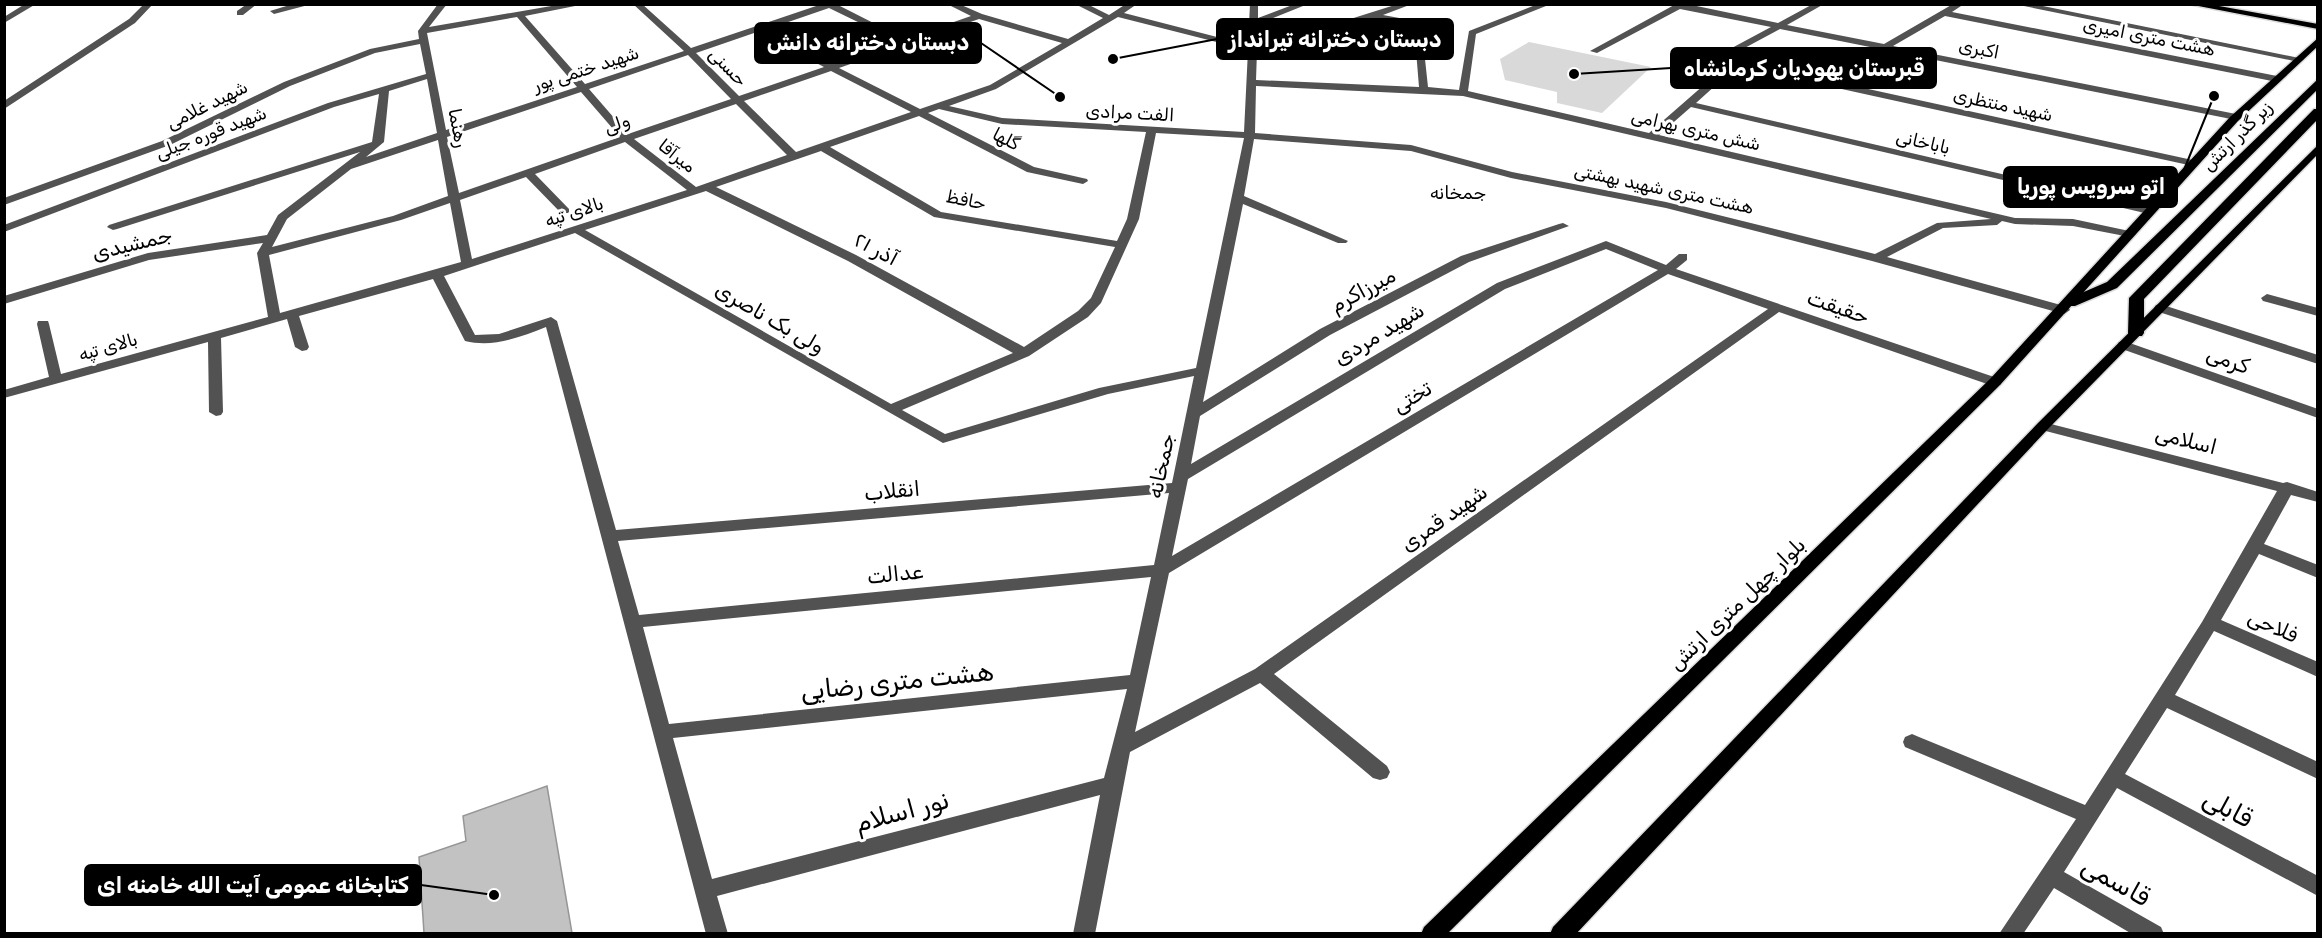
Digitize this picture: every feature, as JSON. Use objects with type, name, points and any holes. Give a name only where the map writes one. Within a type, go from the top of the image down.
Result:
[{"type":"highway","name":"زیر گذر ارتش","points":[[2067,307],[2112,285],[2318,82]]},
{"type":"highway","name":"زیر گذر ارتش","points":[[2130,339],[2137,298],[2318,112]]},
{"type":"main road","points":[[2192,4],[2318,27]]},
{"type":"main road","points":[[2243,4],[2318,18]]},
{"type":"main road","name":"بلوار چهل متری ارتش","points":[[1432,933],[1995,382],[2067,307],[2149,211],[2236,117],[2318,41]]},
{"type":"main road","points":[[1561,933],[2043,426],[2317,149]]},
{"type":"street","points":[[4,21],[32,4]]},
{"type":"street","points":[[4,106],[132,21],[149,4]]},
{"type":"street","points":[[240,13],[253,4]]},
{"type":"street","points":[[274,11],[308,4]]},
{"type":"street","points":[[423,36],[442,4]]},
{"type":"street","name":"شهید غلامی","points":[[4,202],[165,143],[287,84],[373,51],[423,36],[519,14],[581,4]]},
{"type":"street","name":"حسنی","points":[[637,4],[690,52],[793,155]]},
{"type":"street","points":[[951,4],[979,16],[1069,42]]},
{"type":"street","points":[[1079,4],[1113,16],[1253,49],[1272,47],[1377,16],[1408,4]]},
{"type":"street","name":"بالای تپه","points":[[4,394],[437,274],[701,189],[993,87],[1132,4]]},
{"type":"street","name":"جمخانه","points":[[1084,933],[1112,784],[1138,681],[1239,198],[1250,135],[1254,4]]},
{"type":"street","points":[[1254,22],[1304,4]]},
{"type":"street","points":[[1463,93],[1472,33],[1547,4]]},
{"type":"street","points":[[1735,63],[1718,59],[1820,4]]},
{"type":"street","points":[[1885,47],[1960,4]]},
{"type":"street","points":[[2018,4],[2299,59]]},
{"type":"street","points":[[829,5],[905,42]]},
{"type":"street","name":"شهید ختمی پور","points":[[350,166],[829,5]]},
{"type":"street","points":[[1594,51],[1681,5]]},
{"type":"street","name":"اکبری","points":[[1681,5],[2236,117]]},
{"type":"street","name":"هشت متری امیری","points":[[1944,13],[2277,79]]},
{"type":"street","name":"میرآقا","points":[[519,14],[626,138],[701,189]]},
{"type":"street","name":"ولی","points":[[263,253],[397,218],[979,16]]},
{"type":"street","points":[[1377,16],[1418,24],[1424,90]]},
{"type":"street","name":"گلها","points":[[758,29],[1031,170],[1083,181]]},
{"type":"street","name":"رهنما","points":[[423,36],[467,264]]},
{"type":"street","points":[[1651,137],[1735,63]]},
{"type":"street","name":"شهید منتظری","points":[[1735,63],[2193,163]]},
{"type":"street","name":"شهید قوره جیلی","points":[[4,229],[331,105],[431,75]]},
{"type":"street","name":"شش متری بهرامی","points":[[1252,83],[1463,93],[2015,221],[2070,220],[2130,234]]},
{"type":"street","points":[[275,319],[263,253],[282,217],[379,142],[384,88]]},
{"type":"street","name":"باباخانی","points":[[1689,105],[2149,211]]},
{"type":"street","name":"الفت مرادی","points":[[938,106],[1002,121],[1250,135]]},
{"type":"street","points":[[891,409],[1024,353],[1083,314],[1097,300],[1133,219],[1151,131]]},
{"type":"street","name":"هشت متری شهید بهشتی","points":[[1250,135],[1411,148],[1511,175],[1666,205],[2067,307]]},
{"type":"street","points":[[113,228],[379,142]]},
{"type":"street","name":"حافظ","points":[[820,146],[938,215],[1122,245]]},
{"type":"street","points":[[528,172],[565,211]]},
{"type":"street","name":"۲۱ آذر","points":[[701,189],[852,258],[1024,353]]},
{"type":"street","points":[[1239,198],[1342,241]]},
{"type":"street","points":[[1876,258],[1941,225],[2015,221]]},
{"type":"street","name":"میرزاکرم","points":[[1194,414],[1325,332],[1465,259],[1563,226]]},
{"type":"street","name":"ولی بک ناصری","points":[[577,230],[943,439],[1107,390],[1168,375],[1203,371]]},
{"type":"street","name":"جمشیدی","points":[[4,300],[148,257],[271,238]]},
{"type":"street","name":"حقیقت","points":[[1606,245],[1667,270],[1995,382]]},
{"type":"street","name":"شهید مردی","points":[[1179,481],[1501,286],[1606,245]]},
{"type":"street","name":"تختی","points":[[1161,570],[1667,270],[1683,257]]},
{"type":"street","points":[[437,274],[470,338],[489,340],[551,321],[717,933]]},
{"type":"street","points":[[2267,298],[2318,312]]},
{"type":"street","name":"شهید قمری","points":[[1123,747],[1261,674],[1778,307]]},
{"type":"street","points":[[2160,308],[2318,360]]},
{"type":"street","points":[[292,314],[302,347]]},
{"type":"street","points":[[43,324],[56,380]]},
{"type":"street","points":[[214,336],[216,411]]},
{"type":"street","name":"کرمی","points":[[2130,339],[2318,414]]},
{"type":"street","name":"اسلامی","points":[[2043,426],[2287,487],[2318,497]]},
{"type":"street","name":"انقلاب","points":[[609,536],[1179,481]]},
{"type":"street","points":[[2010,933],[2052,876],[2164,698],[2256,547],[2287,487]]},
{"type":"street","points":[[2256,547],[2318,572]]},
{"type":"street","name":"عدالت","points":[[632,622],[1161,570]]},
{"type":"street","name":"فلاحی","points":[[2210,622],[2318,670]]},
{"type":"street","points":[[1261,674],[1380,772]]},
{"type":"street","name":"هشت متری رضایی","points":[[662,732],[1138,681]]},
{"type":"street","points":[[2164,698],[2318,771]]},
{"type":"street","points":[[1912,742],[2089,816]]},
{"type":"street","name":"قابلی","points":[[2113,777],[2318,887]]},
{"type":"street","name":"نور اسلام","points":[[705,890],[1112,784]]},
{"type":"street","name":"قاسمی","points":[[2052,876],[2153,933]]},
{"type":"shaded area","points":[[1529,42],[1651,67],[1602,113],[1557,103],[1557,92],[1505,80],[1500,59]]},
{"type":"building","points":[[547,786],[572,933],[424,933],[419,857],[466,841],[463,816]]},
{"type":"place","name":"دبستان دخترانه تیرانداز","points":[[1113,59]]},
{"type":"place","name":"قبرستان یهودیان کرمانشاه","points":[[1574,74]]},
{"type":"place","name":"اتو سرویس پوریا","points":[[2214,96]]},
{"type":"place","name":"دبستان دخترانه دانش","points":[[1060,97]]},
{"type":"place","name":"کتابخانه عمومی آیت الله خامنه ای","points":[[494,895]]},
{"type":"district","name":"جمخانه","points":[[1458,193]]}]
